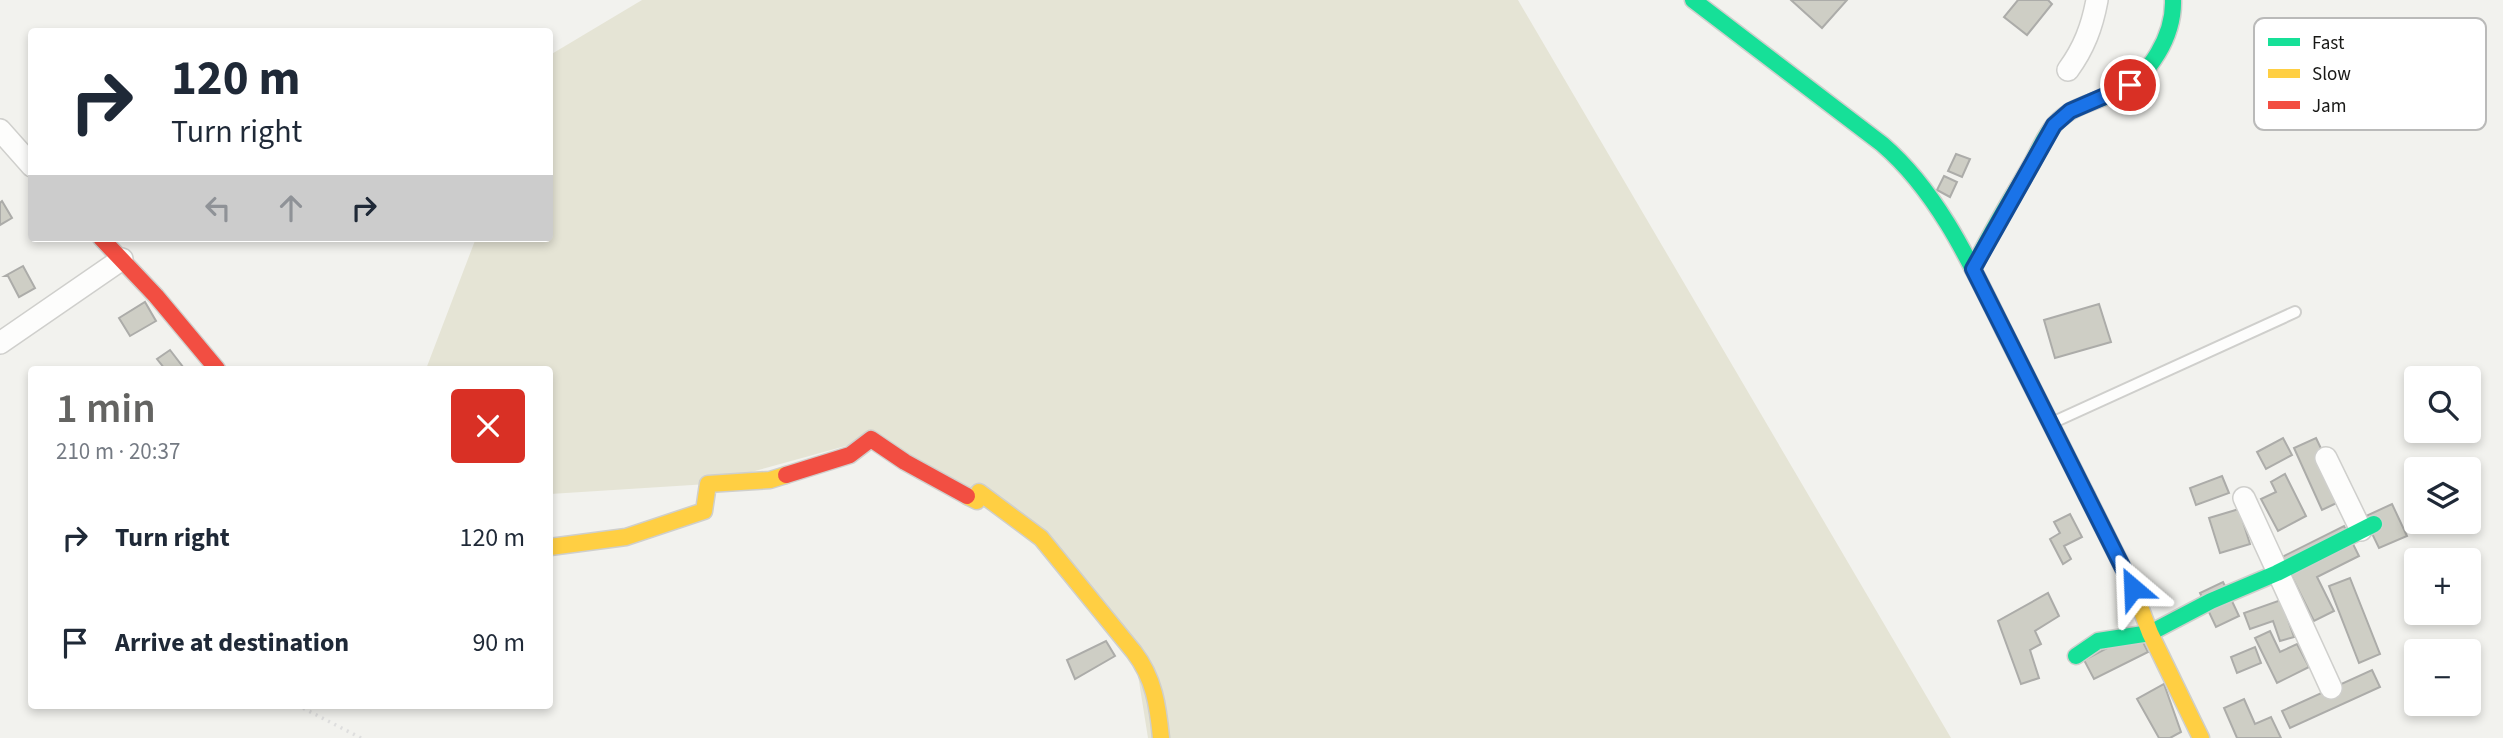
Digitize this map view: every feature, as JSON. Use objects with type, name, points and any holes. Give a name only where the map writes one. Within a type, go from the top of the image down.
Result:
[{"type":"street","points":[[1693,0],[1833,105],[1904,163],[1921,183],[1973,269],[2052,423],[2133,588],[2151,633],[2201,738]]},
{"type":"street","points":[[2068,70],[2083,49],[2097,0]]},
{"type":"street","points":[[1973,269],[2054,125],[2070,111],[2130,85],[2153,60],[2167,38],[2174,8],[2172,0]]},
{"type":"street","points":[[0,130],[28,162]]},
{"type":"street","points":[[105,242],[214,366]]},
{"type":"street","points":[[0,343],[122,259]]},
{"type":"street","points":[[553,547],[639,533],[704,511],[708,484],[770,480],[850,456],[871,439],[905,462],[978,501],[979,492],[1041,538],[1134,650],[1153,680],[1161,738]]},
{"type":"street","points":[[2076,656],[2098,641],[2151,633],[2211,601],[2277,573],[2368,527],[2326,458]]},
{"type":"street","points":[[2244,498],[2331,688]]},
{"type":"lane","points":[[2052,423],[2295,312]]},
{"type":"path","points":[[305,709],[361,738]]},
{"type":"shaded area","points":[[642,0],[1518,0],[1951,738],[1148,738],[1134,650],[1041,538],[871,439],[708,484],[553,494],[553,366],[427,366],[474,242],[553,242],[553,53]]},
{"type":"building","points":[[1791,0],[1847,0],[1822,28]]},
{"type":"building","points":[[2018,0],[2048,0],[2052,4],[2027,35],[2004,17]]},
{"type":"building","points":[[1956,154],[1970,159],[1962,177],[1948,171]]},
{"type":"building","points":[[1944,176],[1957,182],[1950,197],[1937,190]]},
{"type":"building","points":[[2,201],[12,218],[0,225],[0,203]]},
{"type":"building","points":[[23,266],[35,288],[19,297],[8,276],[5,276]]},
{"type":"building","points":[[145,302],[156,321],[130,336],[119,318]]},
{"type":"building","points":[[2099,304],[2111,342],[2055,358],[2044,320]]},
{"type":"building","points":[[170,350],[182,366],[163,366],[157,359]]},
{"type":"building","points":[[2283,438],[2292,455],[2266,469],[2257,452]]},
{"type":"building","points":[[2316,438],[2345,499],[2322,510],[2294,448]]},
{"type":"building","points":[[2285,474],[2306,516],[2278,531],[2261,499],[2276,492],[2271,482]]},
{"type":"building","points":[[2222,476],[2229,493],[2196,505],[2190,488]]},
{"type":"building","points":[[2392,504],[2407,536],[2379,548],[2364,517]]},
{"type":"building","points":[[2239,509],[2250,544],[2220,553],[2209,518]]},
{"type":"building","points":[[2070,514],[2082,537],[2064,546],[2071,559],[2063,564],[2050,539],[2060,533],[2054,522]]},
{"type":"building","points":[[2344,526],[2359,556],[2317,577],[2334,611],[2314,621],[2282,557]]},
{"type":"building","points":[[2350,578],[2380,654],[2359,663],[2329,586]]},
{"type":"building","points":[[2223,582],[2239,616],[2216,627],[2200,593]]},
{"type":"building","points":[[2048,593],[2059,616],[2035,631],[2041,644],[2030,650],[2039,678],[2021,684],[1998,621]]},
{"type":"building","points":[[2281,600],[2294,637],[2280,641],[2273,621],[2250,629],[2244,613]]},
{"type":"building","points":[[2270,631],[2280,652],[2297,644],[2309,667],[2277,683],[2255,638]]},
{"type":"building","points":[[2138,632],[2148,652],[2094,679],[2084,660]]},
{"type":"building","points":[[1106,641],[1115,656],[1075,679],[1067,660]]},
{"type":"building","points":[[2255,647],[2261,663],[2237,673],[2231,657]]},
{"type":"building","points":[[2372,670],[2380,687],[2290,728],[2282,711]]},
{"type":"building","points":[[2164,684],[2181,732],[2170,738],[2159,738],[2137,699]]},
{"type":"building","points":[[2244,699],[2255,724],[2271,717],[2281,738],[2237,738],[2224,708]]},
{"type":"traffic: fast","points":[[1693,0],[1882,144],[1920,184],[1952,230],[2087,496]]},
{"type":"traffic: fast","points":[[1973,269],[2051,128],[2069,112],[2117,92],[2140,76],[2158,54],[2164,41],[2173,0]]},
{"type":"traffic: fast","points":[[2076,656],[2098,641],[2150,633],[2374,524]]},
{"type":"traffic: slow","points":[[553,547],[626,537],[704,511],[708,484],[770,480],[786,475]]},
{"type":"traffic: slow","points":[[967,496],[977,501],[979,492],[1041,538],[1134,652],[1154,693],[1161,738]]},
{"type":"traffic: slow","points":[[2087,496],[2133,588],[2150,633],[2201,738]]},
{"type":"traffic: jam","points":[[105,242],[156,296],[214,366]]},
{"type":"traffic: jam","points":[[786,475],[850,455],[871,439],[905,462],[967,496]]},
{"type":"route","points":[[2130,85],[2070,111],[2054,125],[1973,269],[2133,588]]}]
